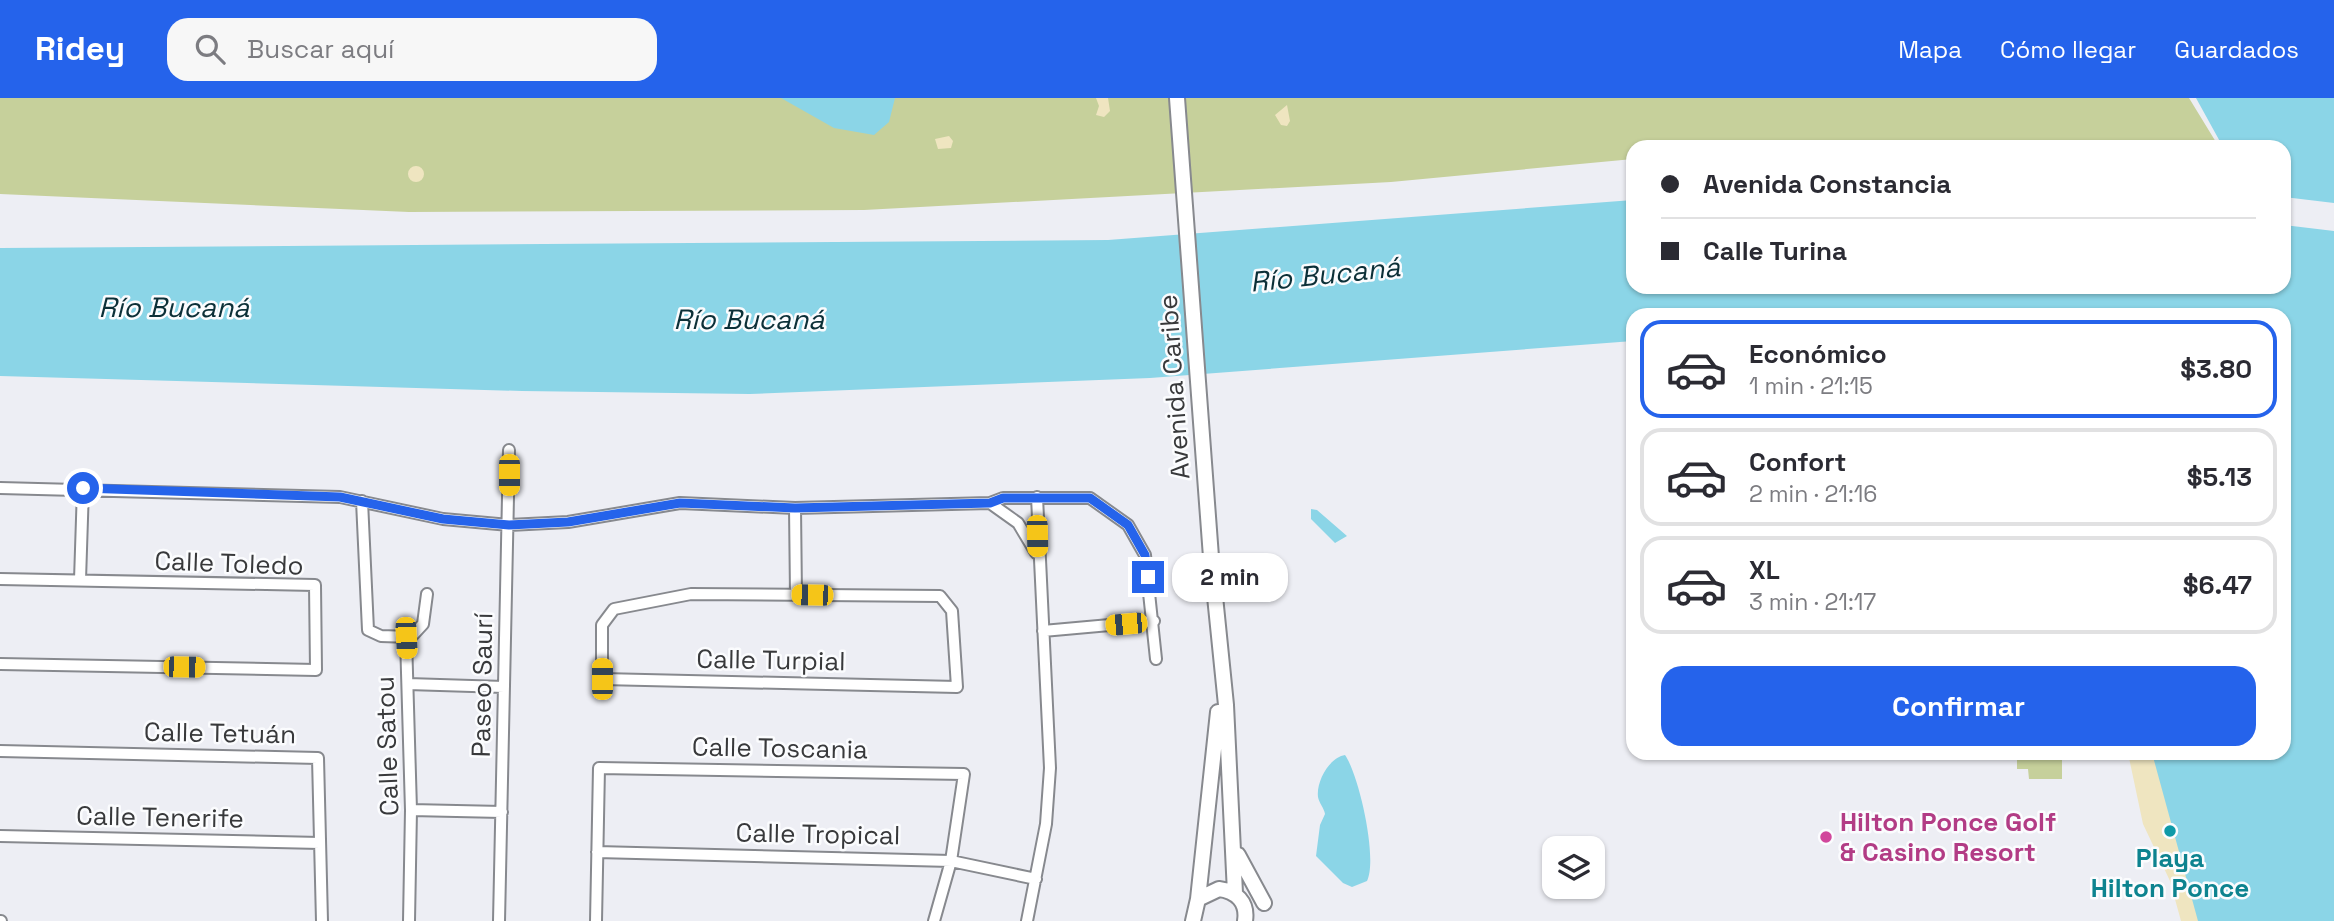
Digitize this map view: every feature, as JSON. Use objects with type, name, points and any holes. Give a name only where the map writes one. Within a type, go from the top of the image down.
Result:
[{"type":"street","name":"Avenida Caribe","points":[[1177,98],[1222,673],[1235,893],[1244,906],[1245,921]]},
{"type":"street","name":"Paseo Saurí","points":[[499,921],[509,450]]},
{"type":"street","points":[[0,488],[83,488],[340,497],[443,519],[509,525],[568,522],[680,503],[795,508],[990,503],[1003,498],[1090,498],[1128,525],[1145,555],[1156,659]]},
{"type":"street","points":[[80,580],[83,488]]},
{"type":"street","points":[[1027,921],[1046,824],[1050,768],[1037,497]]},
{"type":"street","points":[[362,501],[368,630],[381,636],[411,637],[423,624],[427,594]]},
{"type":"street","points":[[990,503],[1018,523],[1038,555]]},
{"type":"street","points":[[795,508],[796,595]]},
{"type":"street","name":"Calle Toledo","points":[[0,579],[314,585],[316,670],[0,664]]},
{"type":"street","name":"Calle Turpial","points":[[691,594],[796,595],[940,596],[953,611],[957,687],[602,679],[602,625],[614,608],[691,594]]},
{"type":"street","points":[[1043,631],[1154,621]]},
{"type":"street","name":"Calle Satou","points":[[406,638],[412,854],[409,921]]},
{"type":"street","name":"Avenida Caribe","points":[[1193,921],[1198,899],[1222,673]]},
{"type":"street","points":[[408,684],[504,687]]},
{"type":"street","name":"Calle Tetuán","points":[[0,751],[318,758],[322,921]]},
{"type":"street","name":"Calle Toscania","points":[[596,921],[599,768],[964,774],[951,861],[934,921]]},
{"type":"street","points":[[411,810],[502,812]]},
{"type":"street","name":"Calle Tenerife","points":[[0,836],[320,843]]},
{"type":"street","points":[[1234,844],[1244,872],[1264,903]]},
{"type":"street","name":"Calle Tropical","points":[[597,852],[951,861],[1036,879]]},
{"type":"street","points":[[1198,899],[1219,889],[1235,893]]},
{"type":"green space","points":[[0,98],[2189,98],[2215,140],[1626,140],[1626,160],[1391,182],[864,210],[409,212],[0,194]]},
{"type":"green space","points":[[2017,760],[2062,760],[2062,779],[2029,779],[2028,769],[2017,769]]},
{"type":"sand","points":[[1096,98],[1108,98],[1110,111],[1104,117],[1096,115],[1099,106]]},
{"type":"sand","points":[[1287,105],[1290,121],[1287,126],[1281,125],[1275,115]]},
{"type":"sand","points":[[949,136],[953,141],[951,148],[938,149],[935,139]]},
{"type":"sand","points":[[416,166],[422,168],[422,180],[416,182],[410,180],[408,174],[410,168]]},
{"type":"sand","name":"Playa Hilton Ponce","points":[[2129,760],[2175,760],[2217,921],[2181,921],[2170,881],[2143,824]]},
{"type":"water","points":[[781,98],[895,98],[889,122],[874,135],[834,128]]},
{"type":"water","points":[[2196,98],[2334,98],[2334,203],[2291,198],[2291,140],[2219,140]]},
{"type":"water","name":"Río Bucaná","points":[[1626,201],[1626,294],[2291,294],[2291,220],[2334,226],[2334,921],[2198,921],[2154,760],[2291,760],[2291,308],[1626,308],[1626,342],[1150,378],[750,394],[522,391],[0,376],[0,248],[1108,240]]},
{"type":"water","points":[[1311,509],[1317,510],[1347,536],[1335,543],[1311,519]]},
{"type":"water","points":[[1345,755],[1361,798],[1370,855],[1367,881],[1352,887],[1343,883],[1316,856],[1320,825],[1325,814],[1318,797],[1319,784],[1329,765]]},
{"type":"pier","points":[[2291,217],[2334,223],[2334,231],[2291,226]]},
{"type":"place","name":"Playa Hilton Ponce","points":[[2170,831]]},
{"type":"place","name":"Hilton Ponce Golf & Casino Resort","points":[[1826,837]]},
{"type":"route","points":[[83,488],[340,497],[443,519],[509,525],[568,522],[680,503],[795,508],[990,503],[1003,498],[1090,498],[1128,525],[1145,555],[1148,577]]}]
